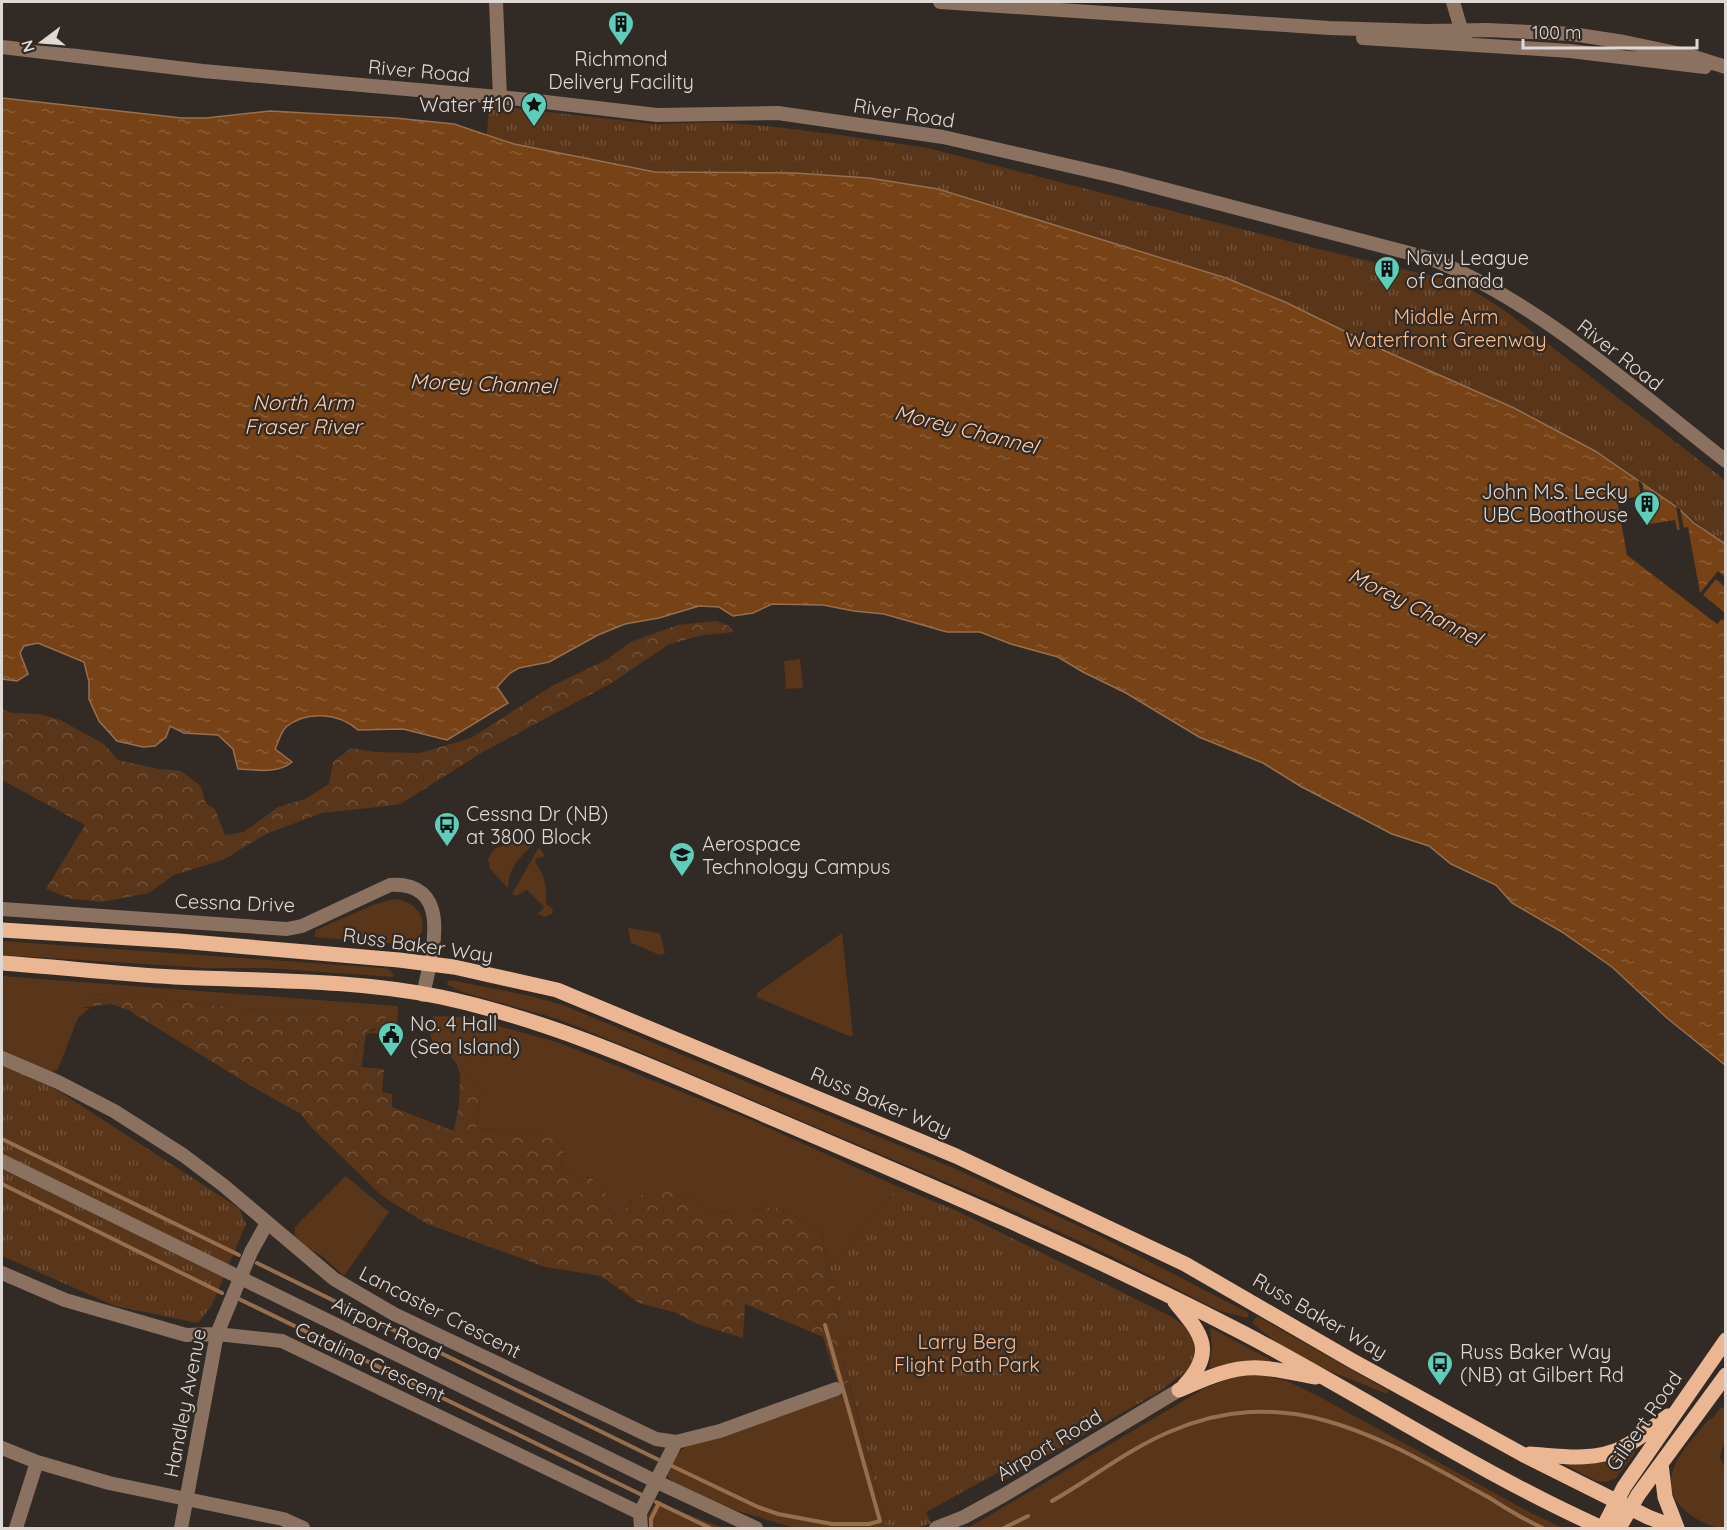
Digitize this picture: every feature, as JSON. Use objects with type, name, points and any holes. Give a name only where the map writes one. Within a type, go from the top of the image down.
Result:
[{"type":"main road","name":"Russ Baker Way","points":[[3,931],[179,941],[429,964],[454,967],[557,990],[956,1156],[1185,1264],[1522,1454],[1623,1505],[1677,1528]]},
{"type":"main road","points":[[2,963],[172,976],[280,979],[391,990],[441,998],[545,1026],[633,1059],[983,1208],[1171,1296],[1330,1380],[1502,1478],[1602,1528]]},
{"type":"main road","points":[[1171,1296],[1201,1335],[1204,1348],[1201,1363],[1179,1390]]},
{"type":"main road","name":"Gilbert Road","points":[[1619,1528],[1629,1478],[1725,1340]]},
{"type":"main road","points":[[1179,1390],[1204,1379],[1245,1368],[1261,1368],[1330,1380]]},
{"type":"main road","name":"Gilbert Road","points":[[1602,1528],[1661,1464],[1725,1375]]},
{"type":"main road","points":[[1522,1454],[1584,1458],[1604,1454],[1628,1444],[1680,1407]]},
{"type":"main road","points":[[1661,1464],[1665,1497],[1677,1528]]},
{"type":"street","points":[[496,2],[500,97]]},
{"type":"street","points":[[940,2],[1329,28],[1426,31],[1461,29],[1572,34],[1691,56],[1725,69]]},
{"type":"street","points":[[1453,2],[1461,29],[1473,38],[1598,46],[1623,50],[1663,62]]},
{"type":"street","points":[[1329,28],[1358,38],[1570,51],[1725,69]]},
{"type":"street","name":"River Road","points":[[2,47],[201,71],[500,97],[657,115],[778,113],[943,137],[1128,180],[1432,258],[1469,274],[1575,344],[1725,461]]},
{"type":"street","name":"Cessna Drive","points":[[2,909],[287,929],[302,926],[390,885],[402,884],[425,897],[432,908],[436,923],[423,995]]},
{"type":"street","name":"Lancaster Crescent","points":[[2,1058],[58,1082],[141,1127],[191,1161],[334,1279],[393,1314],[656,1439],[676,1442],[720,1431],[836,1389]]},
{"type":"street","name":"Airport Road","points":[[2,1161],[655,1481],[756,1528]]},
{"type":"street","name":"Handley Avenue","points":[[181,1528],[217,1334],[240,1277],[267,1222]]},
{"type":"street","name":"Catalina Crescent","points":[[2,1273],[65,1300],[186,1335],[217,1334],[282,1341],[640,1513]]},
{"type":"street","name":"Airport Road","points":[[936,1528],[964,1517],[1004,1495],[1179,1390]]},
{"type":"street","points":[[641,1528],[640,1513],[676,1442]]},
{"type":"street","points":[[2,1448],[38,1462],[109,1483],[283,1519],[303,1528]]},
{"type":"street","points":[[16,1528],[38,1462]]},
{"type":"green space","name":"Middle Arm Waterfront Greenway","points":[[489,103],[653,124],[719,122],[775,127],[928,148],[1319,249],[1461,283],[1504,310],[1725,480],[1725,546],[1678,508],[1595,451],[1514,408],[1385,351],[1285,302],[1226,278],[869,178],[794,173],[655,172],[514,144],[487,135]]},
{"type":"green space","points":[[716,621],[729,626],[734,632],[698,636],[668,645],[610,684],[483,752],[402,803],[322,813],[266,834],[223,860],[174,875],[149,893],[102,902],[72,899],[46,889],[85,825],[2,780],[2,709],[12,713],[40,714],[60,720],[104,744],[118,760],[159,769],[181,771],[201,786],[206,804],[215,809],[225,835],[244,832],[278,807],[305,799],[329,784],[333,762],[351,748],[375,752],[420,753],[471,738],[552,686],[608,659],[630,642],[678,625]]},
{"type":"green space","points":[[800,659],[803,688],[786,689],[784,661]]},
{"type":"green space","points":[[509,843],[533,845],[515,864],[508,881],[508,888],[490,869],[488,859],[494,849]]},
{"type":"green space","points":[[539,847],[545,856],[536,859],[535,862],[545,882],[546,904],[553,909],[552,914],[545,917],[538,914],[544,907],[527,890],[516,896],[512,894]]},
{"type":"green space","points":[[394,899],[411,904],[421,916],[422,930],[419,938],[412,945],[314,937],[316,930],[373,905]]},
{"type":"green space","points":[[628,928],[660,933],[665,954],[660,955],[631,943]]},
{"type":"green space","points":[[842,933],[853,1035],[851,1037],[756,997],[757,993]]},
{"type":"green space","points":[[2,941],[383,968],[389,969],[394,975],[393,977],[266,968],[204,968],[2,955]]},
{"type":"green space","points":[[2,976],[398,1006],[397,1029],[384,1029],[383,1034],[366,1034],[361,1071],[354,1064],[360,1039],[364,1033],[377,1029],[326,1007],[287,1012],[120,995],[80,994],[79,1008],[90,1008],[78,1018],[58,1069],[50,1073],[2,1052]]},
{"type":"green space","points":[[450,980],[531,996],[563,1005],[956,1169],[1096,1234],[1249,1313],[1247,1318],[1220,1311],[1113,1257],[1014,1211],[642,1053],[558,1019],[462,992],[448,985],[447,982]]},
{"type":"green space","points":[[80,994],[120,995],[287,1012],[326,1007],[379,1013],[385,1016],[386,1020],[363,1035],[354,1064],[360,1071],[362,1067],[384,1069],[382,1092],[392,1094],[392,1107],[454,1131],[459,1104],[460,1074],[477,1083],[481,1092],[476,1129],[498,1130],[516,1136],[545,1128],[558,1134],[564,1145],[561,1166],[573,1175],[592,1178],[606,1193],[606,1209],[615,1215],[658,1184],[682,1191],[708,1213],[774,1207],[822,1229],[827,1270],[835,1286],[843,1358],[850,1387],[840,1391],[823,1337],[745,1304],[743,1338],[697,1324],[677,1313],[639,1303],[601,1276],[545,1267],[427,1224],[382,1196],[310,1126],[301,1114],[128,1010],[111,1004],[79,1008],[75,1004]]},
{"type":"green space","points":[[433,1016],[466,1017],[560,1043],[749,1119],[899,1187],[827,1270],[822,1229],[774,1207],[708,1213],[682,1191],[630,1201],[625,1210],[616,1215],[606,1209],[606,1193],[592,1178],[573,1175],[561,1166],[564,1145],[545,1128],[516,1136],[498,1130],[476,1129],[481,1092],[477,1083],[460,1074],[456,1063],[440,1043],[435,1044],[433,1041],[430,1030]]},
{"type":"green space","points":[[2,1063],[60,1092],[239,1208],[246,1224],[212,1305],[198,1323],[115,1306],[2,1256]]},
{"type":"green space","points":[[346,1176],[389,1212],[344,1276],[322,1256],[295,1241],[295,1227]]},
{"type":"green space","name":"Larry Berg Flight Path Park","points":[[899,1187],[955,1210],[1172,1317],[1184,1326],[1195,1342],[1195,1359],[1188,1370],[1157,1393],[1006,1479],[1001,1471],[926,1512],[931,1523],[917,1528],[887,1528],[843,1358],[835,1286],[827,1270]]},
{"type":"green space","points":[[1257,1316],[1389,1391],[1387,1394],[1310,1363],[1287,1351],[1252,1323]]},
{"type":"green space","points":[[1211,1328],[1271,1362],[1209,1368],[1212,1347]]},
{"type":"green space","points":[[1261,1375],[1287,1381],[1318,1396],[1531,1513],[1563,1528],[968,1528],[1205,1388],[1236,1376]]},
{"type":"green space","points":[[850,1387],[887,1528],[795,1528],[738,1511],[682,1488],[668,1478],[669,1468],[674,1458],[691,1443],[751,1427]]},
{"type":"green space","points":[[1725,1404],[1725,1439],[1720,1457],[1725,1468],[1725,1528],[1705,1524],[1688,1513],[1677,1501],[1671,1489],[1671,1477],[1682,1452],[1709,1419],[1712,1419]]},
{"type":"green space","points":[[1634,1449],[1635,1453],[1616,1478],[1607,1482],[1596,1481],[1562,1463]]},
{"type":"green space","points":[[656,1502],[723,1528],[650,1528],[648,1516]]},
{"type":"water","name":"North Arm Fraser River","points":[[2,98],[182,118],[206,118],[270,111],[395,118],[454,124],[514,144],[655,172],[794,173],[869,178],[938,189],[1226,278],[1285,302],[1385,351],[1514,408],[1595,451],[1678,508],[1694,523],[1725,544],[1725,1065],[1667,1018],[1612,967],[1562,932],[1512,903],[1496,885],[1451,864],[1429,846],[1392,834],[1300,786],[1263,763],[1199,737],[1126,693],[1058,657],[1011,644],[980,632],[947,632],[884,614],[823,605],[772,604],[753,613],[733,616],[719,607],[699,606],[659,618],[625,624],[598,635],[549,662],[519,668],[510,673],[497,687],[508,703],[447,740],[403,729],[358,730],[342,720],[313,716],[294,722],[286,727],[281,735],[275,749],[292,762],[280,768],[266,770],[238,769],[233,749],[218,735],[184,733],[170,726],[166,737],[155,746],[143,747],[117,741],[99,721],[89,699],[89,682],[84,662],[38,643],[24,646],[20,653],[28,674],[17,681],[2,679]]},
{"type":"pier","points":[[1638,480],[1642,483],[1650,524],[1675,520],[1677,530],[1680,530],[1676,506],[1680,509],[1684,528],[1688,527],[1700,593],[1718,571],[1725,577],[1725,587],[1716,579],[1703,595],[1725,613],[1725,621],[1722,619],[1717,624],[1627,555],[1617,500],[1641,496]]},
{"type":"waterway","points":[[2,1139],[239,1255]]},
{"type":"waterway","points":[[2,1184],[222,1293]]},
{"type":"waterway","points":[[257,1263],[659,1460]]},
{"type":"waterway","points":[[239,1299],[642,1495]]},
{"type":"waterway","points":[[672,1466],[758,1507],[778,1514],[832,1524],[869,1524],[880,1521],[825,1325]]},
{"type":"waterway","points":[[1052,1501],[1138,1447],[1169,1432],[1213,1417],[1255,1412],[1296,1414],[1335,1423],[1373,1437],[1411,1455],[1543,1528]]},
{"type":"waterway","points":[[656,1502],[710,1528]]},
{"type":"waterway","points":[[651,1528],[651,1519],[659,1503]]},
{"type":"waterway","points":[[1004,1528],[1028,1516]]},
{"type":"place","name":"Richmond Delivery Facility","points":[[621,47]]},
{"type":"place","name":"Water #10","points":[[534,128]]},
{"type":"place","name":"Navy League of Canada","points":[[1387,292]]},
{"type":"place","name":"John M.S. Lecky UBC Boathouse","points":[[1647,527]]},
{"type":"place","name":"Cessna Dr (NB) at 3800 Block","points":[[447,848]]},
{"type":"place","name":"Aerospace Technology Campus","points":[[682,878]]},
{"type":"place","name":"No. 4 Hall (Sea Island)","points":[[391,1058]]},
{"type":"place","name":"Russ Baker Way (NB) at Gilbert Rd","points":[[1440,1387]]},
{"type":"water label","name":"Morey Channel","points":[[483,384]]},
{"type":"water label","name":"Morey Channel","points":[[966,430]]},
{"type":"water label","name":"Morey Channel","points":[[1415,607]]}]
